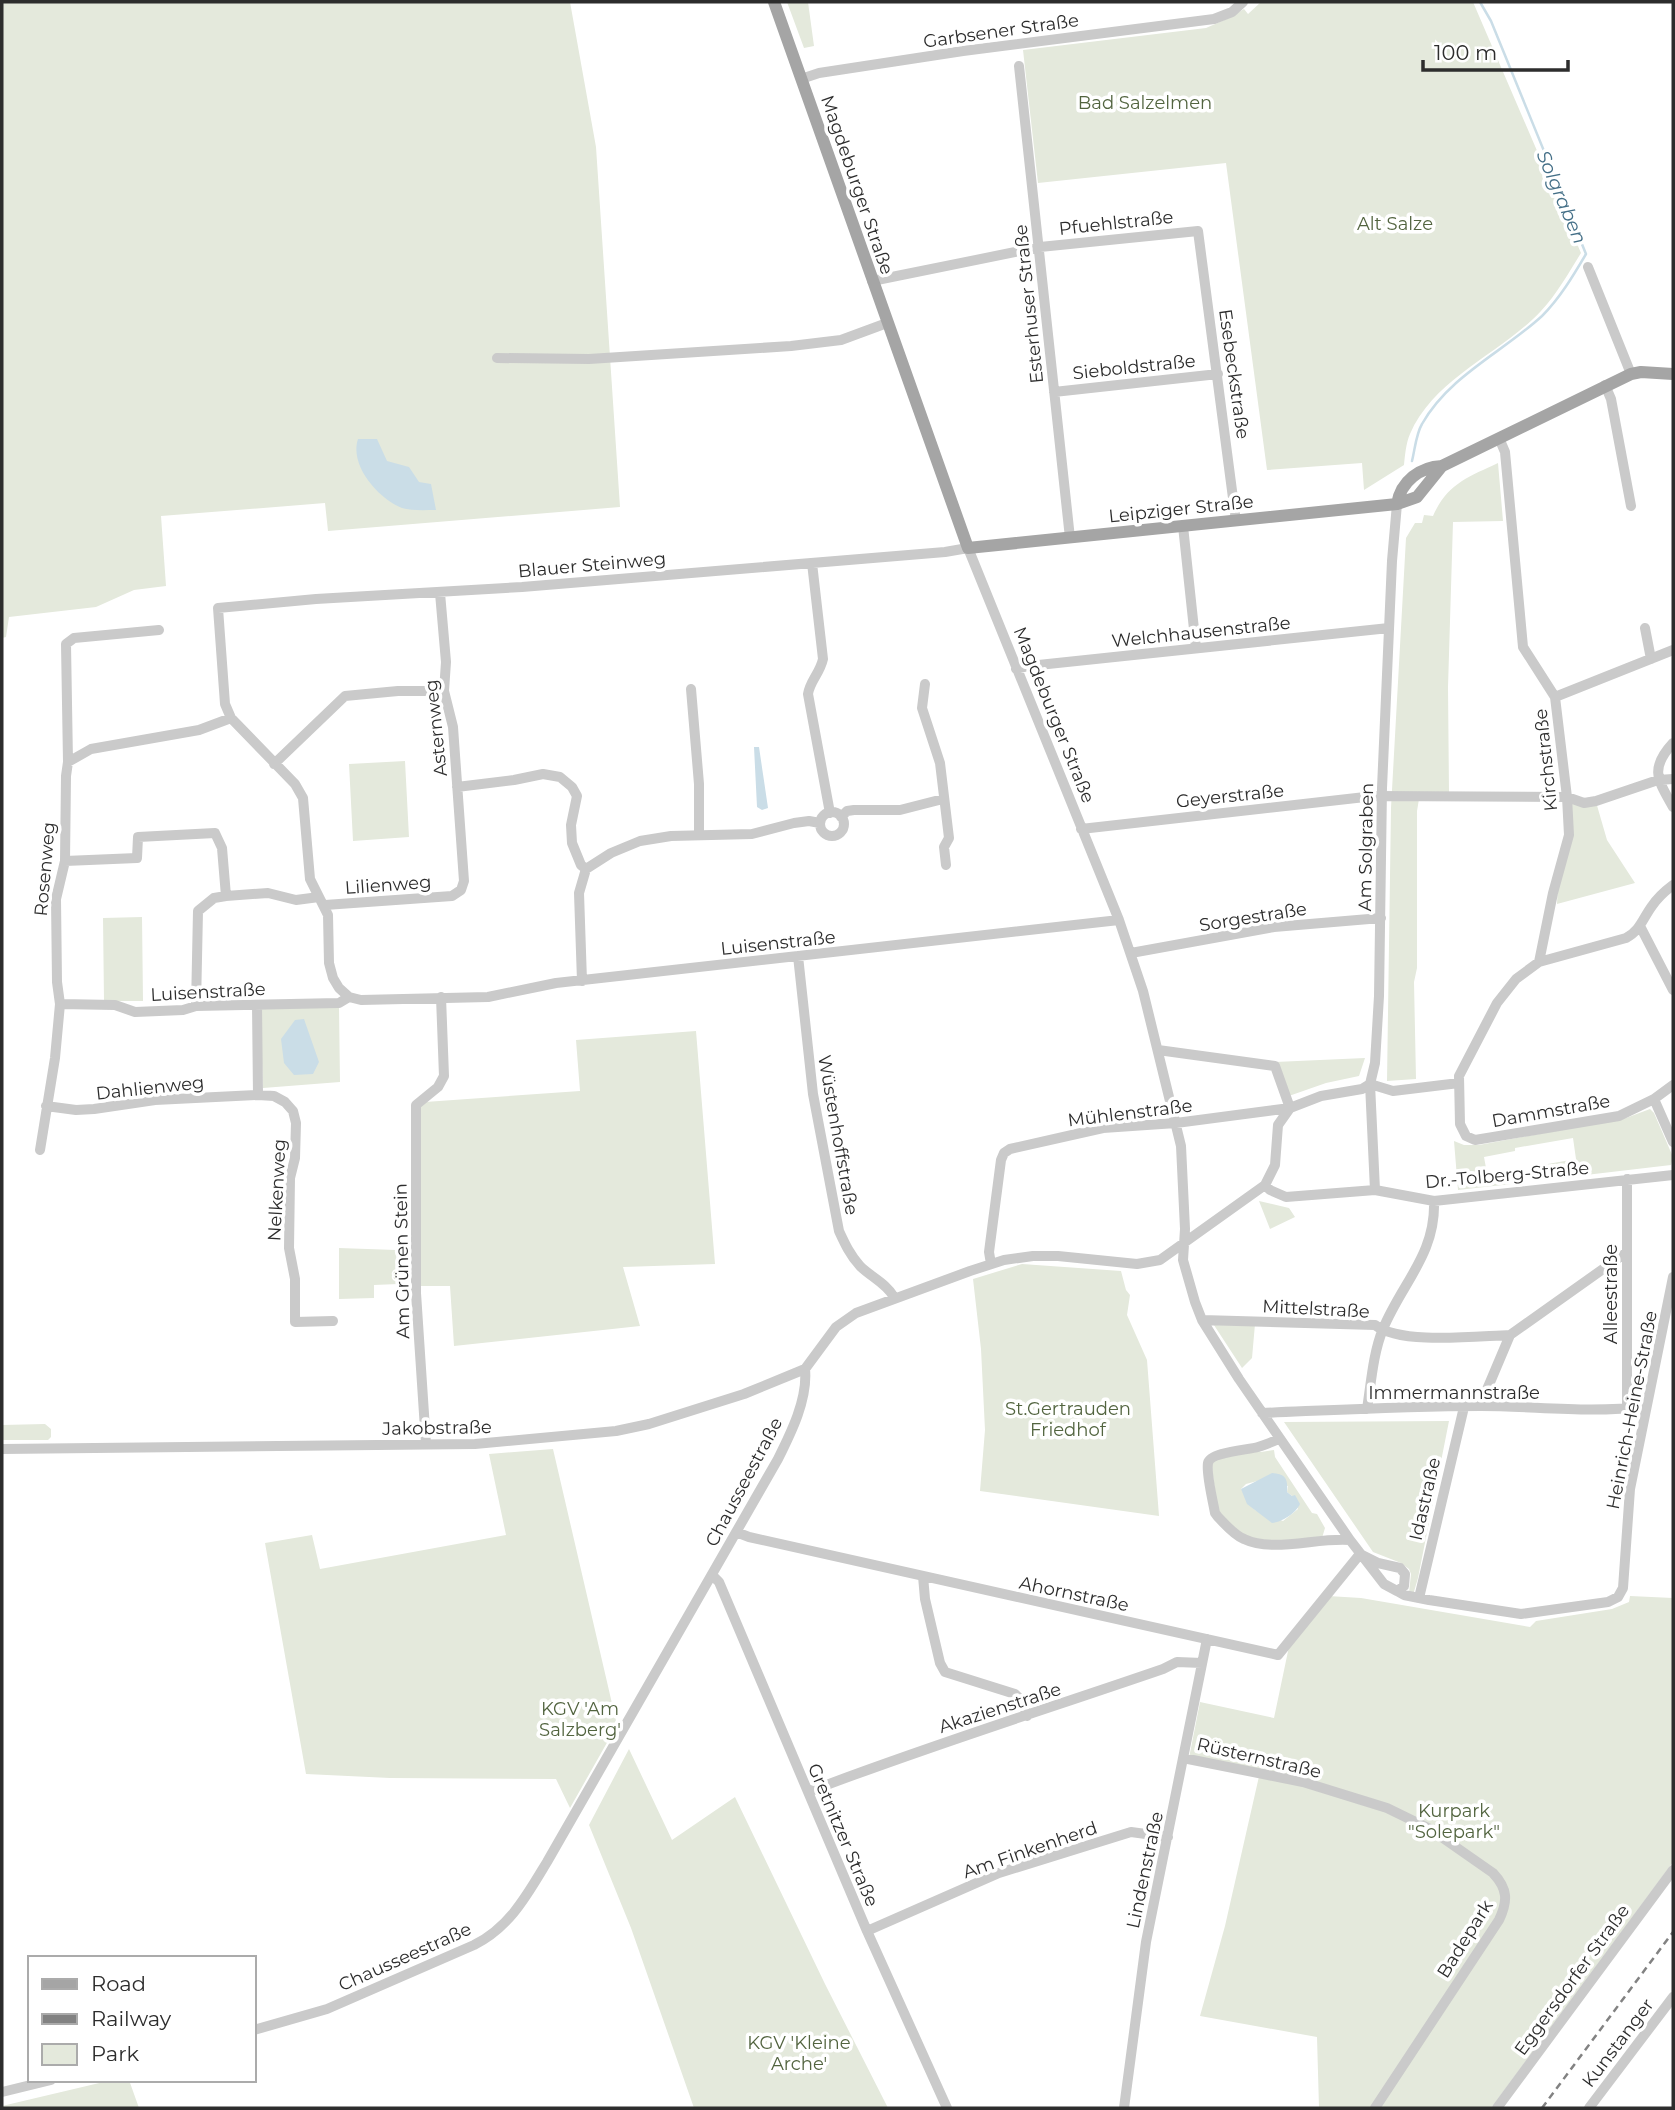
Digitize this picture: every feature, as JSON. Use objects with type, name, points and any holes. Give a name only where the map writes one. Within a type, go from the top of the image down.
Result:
[{"type":"main road","name":"Magdeburger Straße","points":[[774,2],[968,548]]},
{"type":"main road","name":"Leipziger Straße","points":[[968,548],[1397,504],[1416,497],[1442,466],[1630,373],[1673,374]]},
{"type":"street","name":"Garbsener Straße","points":[[801,79],[819,73],[963,51],[1214,19],[1232,12],[1243,2]]},
{"type":"street","name":"Esterhuser Straße","points":[[1020,66],[1070,538]]},
{"type":"street","name":"Pfuehlstraße","points":[[873,281],[1040,247],[1198,231]]},
{"type":"street","name":"Esebeckstraße","points":[[1198,231],[1236,521]]},
{"type":"street","points":[[1588,267],[1630,373]]},
{"type":"street","points":[[497,358],[575,359],[768,348],[841,340],[887,323]]},
{"type":"street","name":"Sieboldstraße","points":[[1054,392],[1218,374]]},
{"type":"street","points":[[1605,385],[1611,399],[1631,506]]},
{"type":"street","name":"Kirchstraße","points":[[1499,438],[1506,457],[1523,647],[1555,697],[1567,797],[1569,835],[1553,893],[1539,962]]},
{"type":"street","name":"Am Solgraben","points":[[1374,1190],[1370,1084],[1376,1059],[1382,796],[1397,504]]},
{"type":"street","points":[[1183,526],[1196,648]]},
{"type":"street","name":"Blauer Steinweg","points":[[231,718],[225,704],[218,608],[440,593],[968,548]]},
{"type":"street","name":"Magdeburger Straße","points":[[968,548],[1131,953],[1176,1123],[1182,1160],[1183,1260],[1202,1320],[1262,1413],[1350,1540],[1384,1584],[1397,1591]]},
{"type":"street","points":[[812,563],[823,659],[809,685],[808,694],[830,813]]},
{"type":"street","name":"Asternweg","points":[[440,593],[446,662],[444,691],[453,727],[464,881],[461,890],[452,896]]},
{"type":"street","name":"Welchhausenstraße","points":[[1016,669],[1389,628]]},
{"type":"street","points":[[1645,628],[1651,659]]},
{"type":"street","name":"Rosenweg","points":[[40,1150],[55,1058],[60,1004],[57,982],[56,899],[65,861],[68,762],[66,644],[74,638],[159,631]]},
{"type":"street","points":[[1555,697],[1673,650]]},
{"type":"street","points":[[925,684],[922,708],[940,763],[949,838],[944,847],[946,865]]},
{"type":"street","points":[[691,690],[699,784],[699,834]]},
{"type":"street","points":[[274,764],[345,696],[398,691],[444,691]]},
{"type":"street","points":[[68,762],[91,749],[199,730],[231,718],[295,784],[303,798],[310,880],[328,915],[329,963],[333,978],[349,997]]},
{"type":"street","points":[[1673,743],[1658,765],[1658,780],[1673,807]]},
{"type":"street","points":[[457,787],[543,774],[560,777],[572,787],[577,796],[571,825],[572,843],[581,865],[586,869]]},
{"type":"street","name":"Geyerstraße","points":[[1081,829],[1382,796],[1567,797],[1584,803],[1658,780],[1673,779]]},
{"type":"street","points":[[841,817],[847,811],[900,810],[943,799]]},
{"type":"street","points":[[830,813],[838,814],[843,827],[838,835],[834,836],[824,833],[820,823],[824,816],[830,813]]},
{"type":"street","points":[[582,981],[579,892],[586,869],[611,853],[640,841],[699,834],[752,834],[794,823],[820,823]]},
{"type":"street","points":[[65,861],[137,858],[138,837],[215,833],[222,848],[226,896],[214,898],[198,911],[197,1006]]},
{"type":"street","points":[[1265,1185],[1275,1166],[1278,1125],[1290,1108],[1321,1096],[1362,1089],[1370,1084],[1393,1091],[1459,1083],[1462,1067],[1497,1003],[1516,979],[1539,962],[1636,933],[1651,907],[1673,885]]},
{"type":"street","name":"Lilienweg","points":[[226,896],[268,892],[296,900],[322,901],[452,896]]},
{"type":"street","name":"Sorgestraße","points":[[1131,953],[1275,927],[1381,918]]},
{"type":"street","name":"Luisenstraße","points":[[60,1004],[115,1005],[135,1012],[183,1010],[197,1006],[340,1003],[349,997],[361,1000],[488,997],[582,981],[1119,920]]},
{"type":"street","points":[[1640,926],[1673,990]]},
{"type":"street","name":"Wüstenhoffstraße","points":[[798,956],[815,1107],[836,1218],[847,1250],[860,1266],[891,1291],[894,1297]]},
{"type":"street","name":"Am Grünen Stein","points":[[426,1444],[416,1293],[416,1105],[438,1087],[444,1076],[441,997]]},
{"type":"street","points":[[257,1005],[258,1096]]},
{"type":"street","points":[[1158,1050],[1275,1066],[1290,1108]]},
{"type":"street","name":"Dammstraße","points":[[1459,1083],[1460,1125],[1469,1139],[1483,1139],[1619,1116],[1654,1099],[1673,1085]]},
{"type":"street","name":"Dahlienweg","points":[[46,1106],[94,1110],[155,1100],[258,1096]]},
{"type":"street","name":"Nelkenweg","points":[[258,1096],[274,1096],[285,1102],[293,1111],[296,1123],[295,1158],[290,1178],[289,1248],[295,1279],[295,1322],[332,1321]]},
{"type":"street","points":[[1654,1099],[1673,1142]]},
{"type":"street","name":"Mühlenstraße","points":[[991,1264],[989,1252],[1001,1160],[1004,1153],[1010,1149],[1103,1128],[1176,1123],[1290,1108]]},
{"type":"street","name":"Dr.-Tolberg-Straße","points":[[1265,1185],[1286,1197],[1374,1190],[1434,1201],[1673,1175]]},
{"type":"street","name":"Alleestraße","points":[[1627,1179],[1627,1409]]},
{"type":"street","name":"Chausseestraße","points":[[256,2029],[327,2009],[474,1945],[502,1926],[527,1896],[712,1575],[790,1432],[806,1381],[805,1369],[830,1335],[845,1320],[894,1297],[991,1264],[1019,1258],[1045,1255],[1144,1264],[1165,1258],[1265,1185]]},
{"type":"street","points":[[1367,1409],[1382,1331],[1427,1248],[1433,1232],[1434,1201]]},
{"type":"street","points":[[1480,1406],[1510,1335],[1627,1252]]},
{"type":"street","name":"Heinrich-Heine-Straße","points":[[1397,1591],[1419,1598],[1521,1614],[1613,1601],[1623,1588],[1630,1489],[1673,1277]]},
{"type":"street","name":"Mittelstraße","points":[[1202,1320],[1375,1325],[1382,1331],[1403,1336],[1510,1335]]},
{"type":"street","name":"Jakobstraße","points":[[2,1448],[426,1444],[536,1440],[633,1429],[707,1408],[805,1369]]},
{"type":"street","name":"Immermannstraße","points":[[1262,1413],[1480,1406],[1627,1409],[1646,1406]]},
{"type":"street","name":"Idastraße","points":[[1419,1598],[1464,1407]]},
{"type":"street","points":[[1279,1438],[1260,1447],[1210,1458],[1209,1476],[1215,1513],[1241,1538],[1255,1542],[1281,1545],[1350,1540]]},
{"type":"street","name":"Ahornstraße","points":[[736,1532],[1278,1655],[1360,1553]]},
{"type":"street","points":[[1360,1553],[1378,1563],[1392,1565],[1403,1571],[1406,1582],[1397,1591]]},
{"type":"street","name":"Gretnitzer Straße","points":[[712,1575],[719,1582],[867,1931],[947,2108]]},
{"type":"street","points":[[923,1576],[925,1599],[940,1663],[945,1672],[1015,1694],[1023,1702],[1027,1716]]},
{"type":"street","name":"Lindenstraße","points":[[1124,2108],[1146,1942],[1207,1639]]},
{"type":"street","name":"Akazienstraße","points":[[808,1792],[894,1759],[1163,1670],[1177,1662],[1202,1663]]},
{"type":"street","name":"Rüsternstraße","points":[[1183,1758],[1276,1776],[1327,1790]]},
{"type":"street","name":"Badepark","points":[[1327,1790],[1387,1808],[1418,1822],[1493,1873],[1505,1889],[1506,1905],[1499,1920],[1375,2108]]},
{"type":"street","name":"Am Finkenherd","points":[[867,1931],[999,1873],[1131,1832],[1168,1837]]},
{"type":"street","name":"Eggersdorfer Straße","points":[[1497,2108],[1673,1870]]},
{"type":"street","name":"Kunstanger","points":[[1589,2108],[1673,1997]]},
{"type":"street","points":[[2,2092],[43,2082]]},
{"type":"green space","points":[[2,2],[570,2],[596,147],[620,507],[328,531],[325,503],[161,516],[166,586],[134,590],[96,607],[9,617],[6,637],[2,638]]},
{"type":"green space","points":[[787,2],[808,2],[814,46],[804,48]]},
{"type":"green space","name":"Alt Salze","points":[[1261,2],[1473,2],[1581,253],[1541,311],[1435,397],[1410,434],[1404,465],[1364,490],[1362,463],[1267,470],[1226,163],[1038,183],[1023,50],[1206,28],[1244,9],[1248,14]]},
{"type":"green space","points":[[1498,463],[1503,521],[1453,522],[1448,687],[1449,792],[1420,793],[1417,811],[1417,968],[1414,982],[1416,1079],[1387,1081],[1391,808],[1406,538],[1415,523],[1422,523],[1424,515],[1433,516],[1452,489],[1468,477]]},
{"type":"green space","points":[[405,761],[409,837],[353,841],[349,764]]},
{"type":"green space","points":[[1596,802],[1607,840],[1635,883],[1557,904],[1558,882],[1572,833],[1572,803]]},
{"type":"green space","points":[[142,917],[143,1001],[104,1001],[103,918]]},
{"type":"green space","points":[[339,1007],[340,1082],[263,1088],[260,1008]]},
{"type":"green space","points":[[696,1031],[715,1264],[623,1267],[640,1326],[454,1346],[450,1286],[420,1286],[419,1107],[425,1102],[580,1091],[576,1040]]},
{"type":"green space","points":[[1365,1058],[1359,1076],[1326,1083],[1286,1097],[1275,1062]]},
{"type":"green space","points":[[1650,1109],[1673,1157],[1671,1165],[1543,1180],[1542,1165],[1576,1159],[1573,1138],[1515,1148],[1515,1151],[1484,1157],[1488,1179],[1519,1174],[1520,1183],[1458,1190],[1454,1141],[1464,1145],[1479,1145],[1626,1118]]},
{"type":"green space","points":[[1259,1201],[1289,1208],[1295,1217],[1270,1229]]},
{"type":"green space","points":[[339,1248],[396,1250],[398,1284],[374,1285],[374,1298],[339,1299]]},
{"type":"green space","name":"St.Gertrauden Friedhof","points":[[1022,1264],[1121,1271],[1130,1295],[1127,1315],[1147,1360],[1159,1516],[980,1491],[985,1430],[981,1349],[973,1279]]},
{"type":"green space","points":[[1210,1319],[1255,1324],[1252,1358],[1242,1368]]},
{"type":"green space","points":[[1449,1421],[1413,1595],[1409,1593],[1409,1569],[1373,1552],[1284,1422]]},
{"type":"green space","points":[[45,1424],[51,1429],[51,1437],[48,1440],[2,1440],[2,1425]]},
{"type":"green space","name":"KGV 'Am Salzberg'","points":[[553,1449],[617,1725],[570,1808],[556,1779],[390,1778],[306,1774],[265,1543],[312,1535],[320,1569],[506,1535],[489,1454]]},
{"type":"green space","points":[[1256,1450],[1274,1450],[1275,1457],[1325,1528],[1322,1538],[1277,1541],[1246,1538],[1218,1512],[1211,1462],[1218,1457]],"holes":[[[1261,1480],[1288,1486],[1287,1492],[1298,1509],[1283,1521],[1255,1510],[1241,1489],[1246,1484]]]},
{"type":"green space","name":"Kurpark \"Solepark\"","points":[[1328,1596],[1361,1598],[1530,1627],[1536,1621],[1612,1609],[1629,1602],[1630,1596],[1673,1598],[1673,1862],[1491,2108],[1319,2108],[1317,2037],[1200,2016],[1225,1926],[1260,1772],[1189,1758],[1200,1702],[1274,1718],[1291,1637]]},
{"type":"green space","name":"KGV 'Kleine Arche'","points":[[629,1749],[672,1840],[735,1797],[888,2108],[694,2108],[631,1928],[589,1825]]},
{"type":"green space","points":[[104,2082],[130,2082],[139,2108],[2,2108]]},
{"type":"water","points":[[358,439],[377,439],[387,461],[409,467],[419,482],[431,484],[436,510],[402,508],[384,497],[362,470],[356,449]]},
{"type":"water","points":[[754,747],[759,747],[768,808],[762,810],[757,807]]},
{"type":"water","points":[[304,1019],[319,1062],[313,1074],[294,1075],[284,1063],[281,1039],[295,1020]]},
{"type":"water","points":[[1272,1473],[1285,1478],[1287,1492],[1295,1495],[1300,1504],[1288,1516],[1272,1523],[1247,1504],[1241,1489]]},
{"type":"waterway","name":"Solgraben","points":[[1412,461],[1420,428],[1433,407],[1462,378],[1542,316],[1571,279],[1586,254],[1491,21],[1480,2]]},
{"type":"railway","points":[[1542,2108],[1673,1932]]},
{"type":"park label","name":"Bad Salzelmen","points":[[1145,103]]}]
